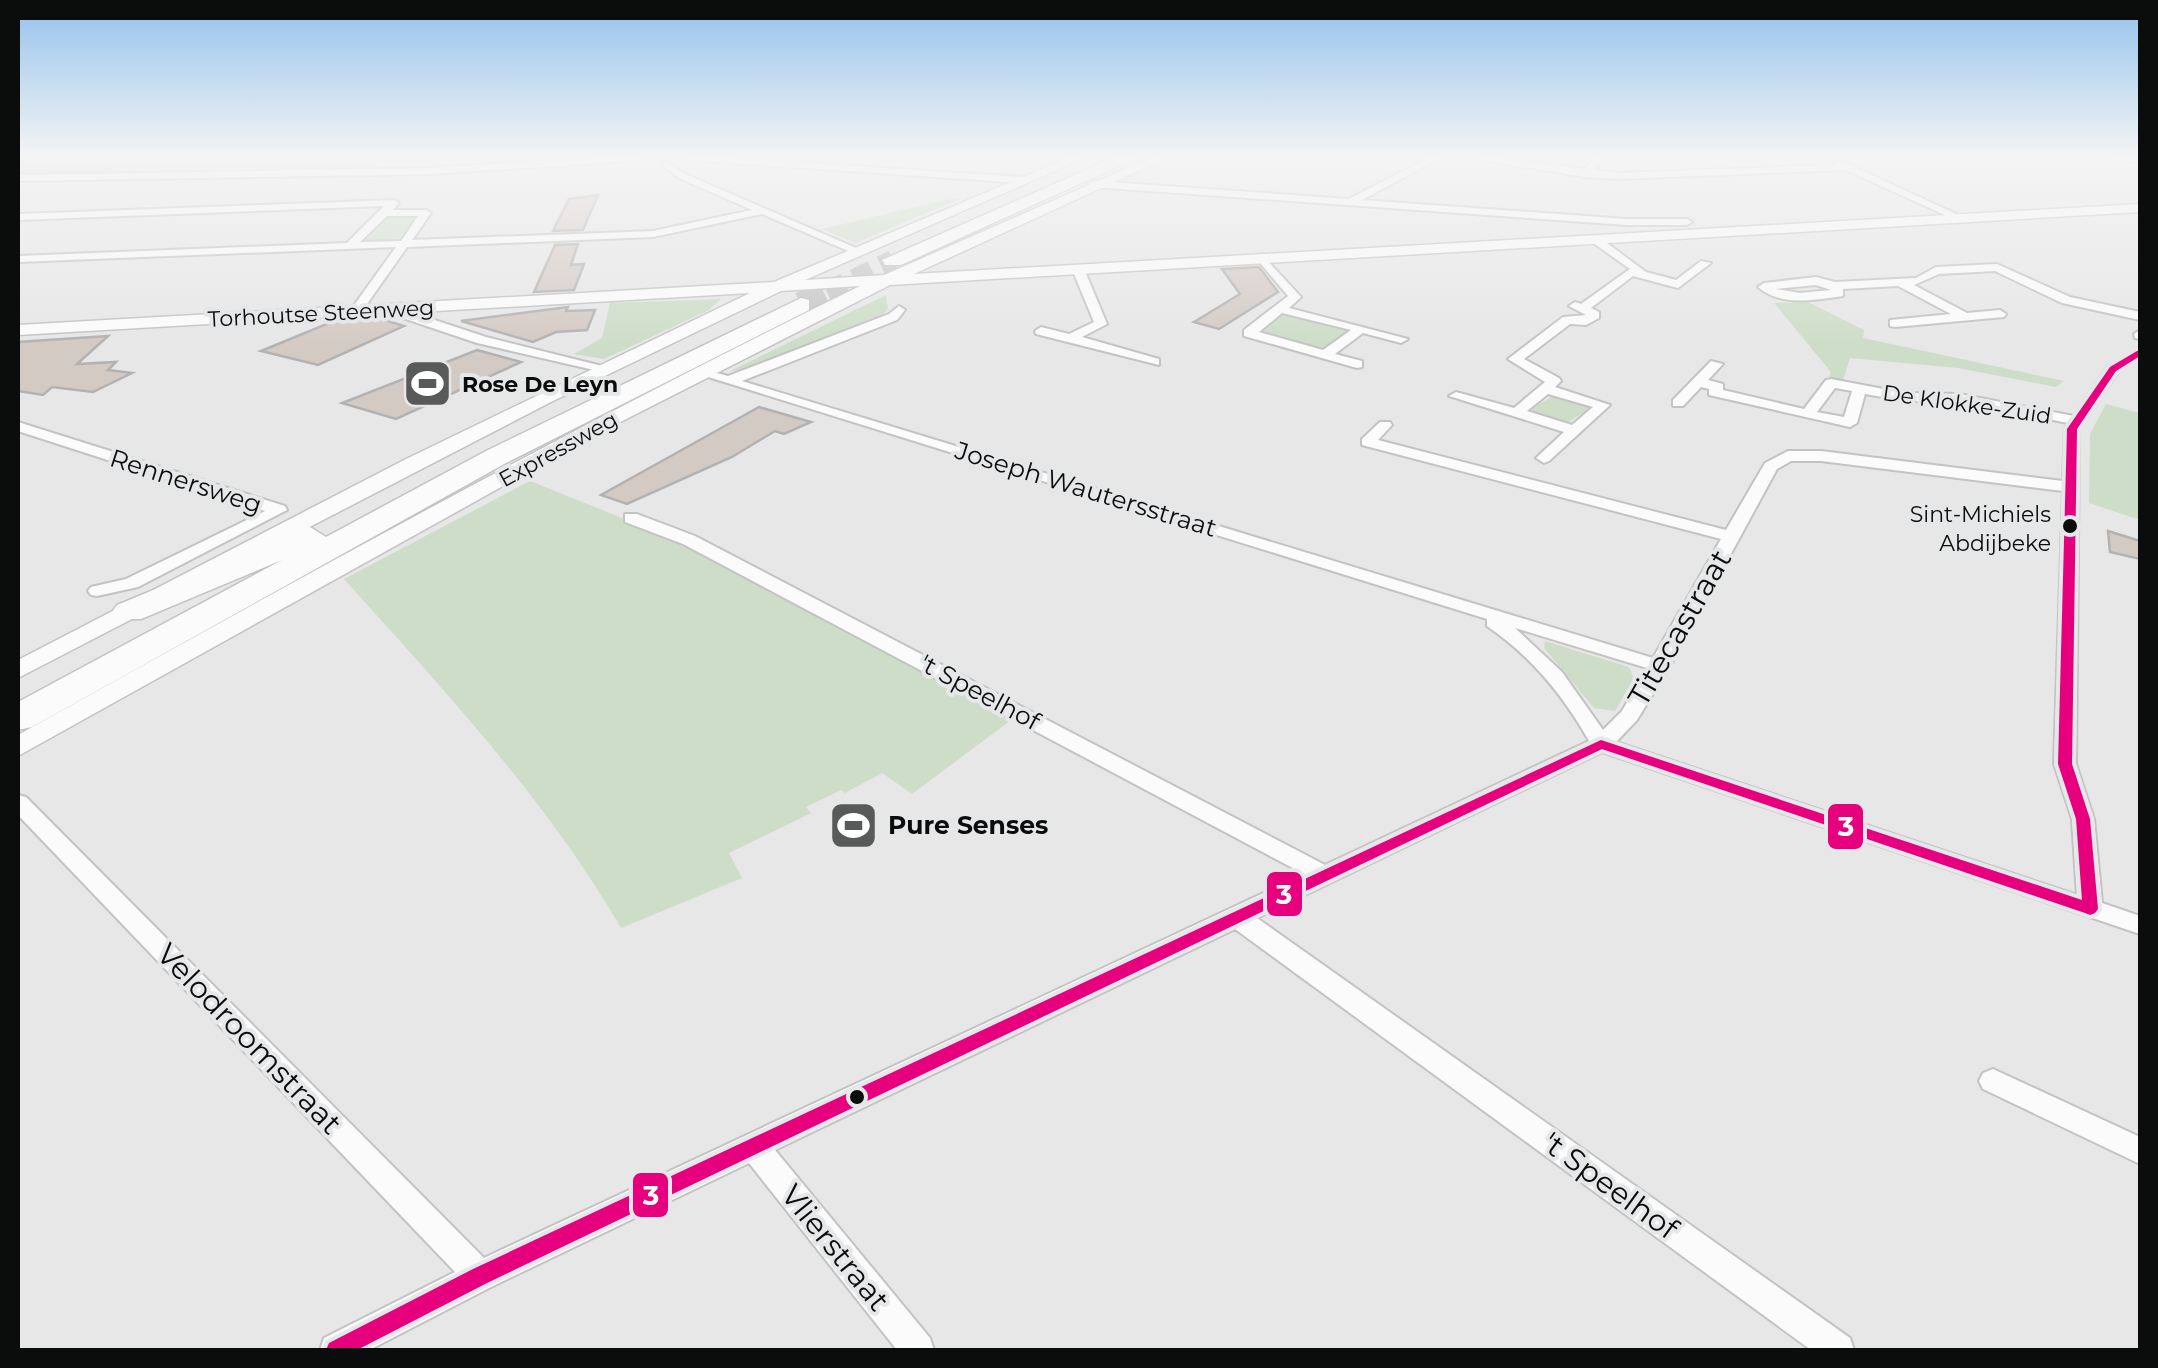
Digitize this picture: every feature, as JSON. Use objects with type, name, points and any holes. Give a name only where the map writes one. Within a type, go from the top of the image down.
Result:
[{"type":"highway","name":"Expressweg","points":[[893,263],[983,219]]},
{"type":"highway","name":"Expressweg","points":[[893,263],[991,219]]},
{"type":"highway","name":"Expressweg","points":[[18,695],[339,533],[793,293]]},
{"type":"highway","points":[[129,612],[278,547],[395,522],[541,455]]},
{"type":"highway","name":"Expressweg","points":[[18,718],[339,533]]},
{"type":"main road","name":"Expressweg","points":[[18,670],[218,562],[607,370],[793,293],[857,252],[933,219]]},
{"type":"main road","name":"Expressweg","points":[[18,747],[541,455],[883,282],[893,263],[1005,219]]},
{"type":"main road","name":"Torhoutse Steenweg","points":[[18,330],[625,294],[793,293],[883,282],[1596,240],[1630,230],[1655,236],[1962,219]]},
{"type":"main road","name":"Torhoutse Steenweg","points":[[625,294],[793,293],[893,263],[1070,270]]},
{"type":"street","points":[[350,246],[378,219]]},
{"type":"street","points":[[356,310],[421,219]]},
{"type":"street","points":[[18,260],[664,233],[727,219]]},
{"type":"street","points":[[780,219],[857,252]]},
{"type":"street","points":[[1547,219],[1559,234]]},
{"type":"street","points":[[1562,219],[1630,230],[1688,222]]},
{"type":"street","points":[[1596,240],[1641,271],[1678,284],[1705,263]]},
{"type":"street","points":[[1263,259],[1295,297],[1249,334],[1358,364]]},
{"type":"street","points":[[1836,286],[1839,293],[1794,296],[1774,296],[1764,287],[1816,280],[1836,286],[1919,281],[1936,271],[2008,266],[2079,300],[2134,314]]},
{"type":"street","points":[[1070,270],[1101,324],[1070,338]]},
{"type":"street","points":[[1516,413],[1554,381],[1516,360],[1567,320],[1586,322],[1595,316],[1583,308],[1631,272],[1641,271]]},
{"type":"street","points":[[1900,282],[1963,316]]},
{"type":"street","points":[[452,330],[452,320],[463,304]]},
{"type":"street","points":[[432,324],[444,306]]},
{"type":"street","points":[[389,309],[452,330],[607,370]]},
{"type":"street","points":[[731,380],[893,317],[899,310]]},
{"type":"street","points":[[1280,310],[1400,339]]},
{"type":"street","points":[[1895,323],[2000,314]]},
{"type":"street","points":[[1324,355],[1360,329]]},
{"type":"street","points":[[1040,331],[1154,362]]},
{"type":"street","points":[[2090,908],[2083,818],[2064,764],[2069,488],[2074,420],[2124,359],[2140,353]]},
{"type":"street","points":[[2124,359],[2140,363]]},
{"type":"street","name":"De Klokke-Zuid","points":[[1716,364],[1688,393],[1718,388],[1714,392],[1850,423],[1860,388]]},
{"type":"street","name":"Joseph Wautersstraat","points":[[699,372],[756,386],[1660,666]]},
{"type":"street","name":"De Klokke-Zuid","points":[[1808,414],[1830,382],[1905,397],[1959,398],[2074,420]]},
{"type":"street","points":[[1544,458],[1603,406],[1546,390]]},
{"type":"street","points":[[1456,396],[1575,430]]},
{"type":"street","name":"Titecastraat","points":[[1385,425],[1366,442],[1732,538]]},
{"type":"street","points":[[18,426],[46,437]]},
{"type":"street","points":[[18,446],[46,437]]},
{"type":"street","name":"Rennersweg","points":[[46,437],[279,510],[132,584],[97,591]]},
{"type":"street","name":"Titecastraat","points":[[348,1347],[480,1276],[1602,744],[1630,715],[1660,666],[1770,466],[1788,456],[1821,456],[2069,488]]},
{"type":"street","name":"'t Speelhof","points":[[631,518],[688,540],[1325,875]]},
{"type":"street","name":"Joseph Wautersstraat","points":[[1442,598],[1487,618],[1522,642],[1586,715],[1602,744]]},
{"type":"street","points":[[1602,744],[2140,925]]},
{"type":"street","name":"Velodroomstraat","points":[[18,802],[480,1276]]},
{"type":"street","name":"'t Speelhof","points":[[1237,917],[1838,1350]]},
{"type":"street","points":[[1993,1081],[2140,1151]]},
{"type":"street","name":"Vlierstraat","points":[[753,1146],[918,1350]]},
{"type":"green space","points":[[380,219],[417,219],[403,238],[365,242]]},
{"type":"green space","points":[[865,219],[912,219],[855,243],[822,229]]},
{"type":"green space","points":[[886,295],[888,309],[878,319],[747,370],[730,371]]},
{"type":"green space","points":[[721,299],[709,310],[604,359],[574,354],[602,338],[610,303]]},
{"type":"green space","points":[[1808,302],[1864,330],[1863,338],[2064,381],[2056,387],[1958,368],[1850,358],[1843,380],[1829,377],[1831,372],[1774,303]]},
{"type":"green space","points":[[1285,314],[1343,327],[1349,332],[1318,350],[1262,337],[1255,329]]},
{"type":"green space","points":[[1553,396],[1589,409],[1567,423],[1533,413],[1532,409]]},
{"type":"green space","points":[[2106,404],[2140,413],[2140,520],[2089,503],[2090,434]]},
{"type":"green space","points":[[530,481],[687,544],[1018,715],[912,794],[882,773],[845,793],[841,790],[806,807],[811,813],[729,853],[742,878],[621,928],[592,880],[526,790],[344,579]]},
{"type":"green space","points":[[1545,641],[1629,667],[1634,679],[1615,711],[1594,708],[1544,648]]},
{"type":"building","points":[[559,219],[588,219],[583,230],[553,231]]},
{"type":"building","points":[[578,244],[571,265],[584,264],[574,290],[534,292],[555,245]]},
{"type":"building","points":[[1259,267],[1278,292],[1219,329],[1194,322],[1240,294],[1222,269]]},
{"type":"building","points":[[568,307],[566,311],[595,310],[587,330],[556,332],[533,342],[461,321]]},
{"type":"building","points":[[378,318],[404,326],[318,365],[261,351],[334,321]]},
{"type":"building","points":[[108,336],[77,364],[116,362],[108,370],[132,373],[93,392],[52,387],[43,395],[18,391],[18,342]]},
{"type":"building","name":"Rose De Leyn","points":[[477,350],[521,362],[396,419],[342,403]]},
{"type":"building","points":[[759,407],[811,422],[784,434],[775,431],[732,457],[627,504],[601,495]]},
{"type":"building","points":[[2108,531],[2140,541],[2140,559],[2110,552]]},
{"type":"tunnel","points":[[827,292],[893,260]]},
{"type":"tunnel","points":[[801,305],[833,290]]},
{"type":"transit line","name":"3","points":[[2090,909],[2083,819],[2065,764],[2072,429],[2113,369],[2140,353]]},
{"type":"transit line","name":"3","points":[[1601,744],[2090,909]]},
{"type":"transit line","name":"3","points":[[336,1350],[480,1276],[1601,744]]},
{"type":"place","name":"Rose De Leyn","points":[[427,384]]},
{"type":"place","name":"Sint-Michiels Abdijbeke","points":[[2070,526]]},
{"type":"place","name":"Pure Senses","points":[[853,825]]}]
